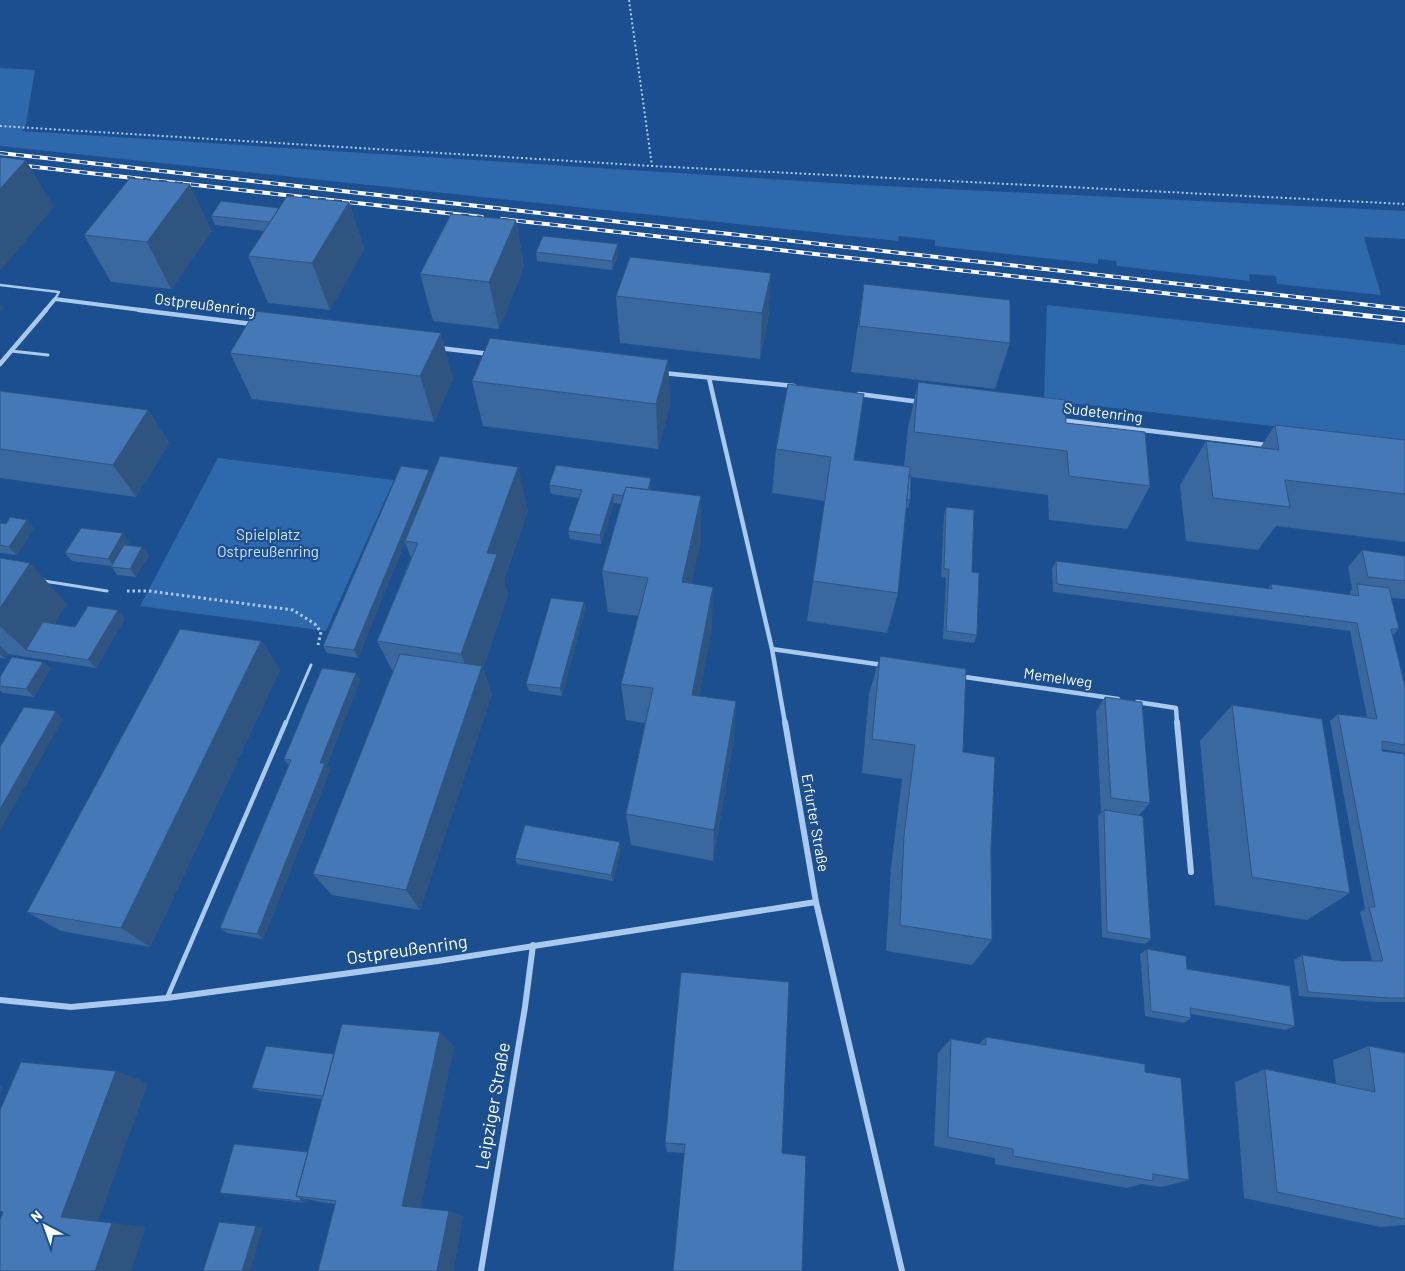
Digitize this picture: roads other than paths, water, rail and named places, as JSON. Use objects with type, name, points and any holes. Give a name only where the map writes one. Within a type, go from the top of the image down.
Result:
[{"type":"street","name":"Ostpreußenring","points":[[55,299],[257,325]]},
{"type":"street","points":[[0,364],[55,299]]},
{"type":"street","points":[[432,347],[499,355]]},
{"type":"street","points":[[661,373],[796,386]]},
{"type":"street","name":"Erfurter Straße","points":[[709,378],[772,649],[816,902],[902,1271]]},
{"type":"street","points":[[855,393],[923,402]]},
{"type":"street","name":"Sudetenring","points":[[1053,419],[1276,446]]},
{"type":"street","points":[[772,649],[886,665]]},
{"type":"street","name":"Memelweg","points":[[952,675],[1176,708],[1191,872]]},
{"type":"street","name":"Ostpreußenring","points":[[0,1000],[71,1007],[166,998],[438,961],[816,902]]},
{"type":"street","name":"Leipziger Straße","points":[[480,1271],[526,1007],[533,945]]},
{"type":"lane","name":"Ostpreußenring","points":[[0,285],[59,292],[55,299]]},
{"type":"lane","points":[[10,351],[48,355]]},
{"type":"lane","points":[[39,581],[107,591]]},
{"type":"lane","points":[[166,998],[311,665]]},
{"type":"railway","points":[[0,153],[1405,309]]},
{"type":"railway","points":[[0,163],[482,217]]},
{"type":"railway","points":[[502,219],[1324,311]]},
{"type":"railway","points":[[1313,310],[1405,320]]},
{"type":"park label","name":"Spielplatz Ostpreußenring","points":[[268,544]]}]
